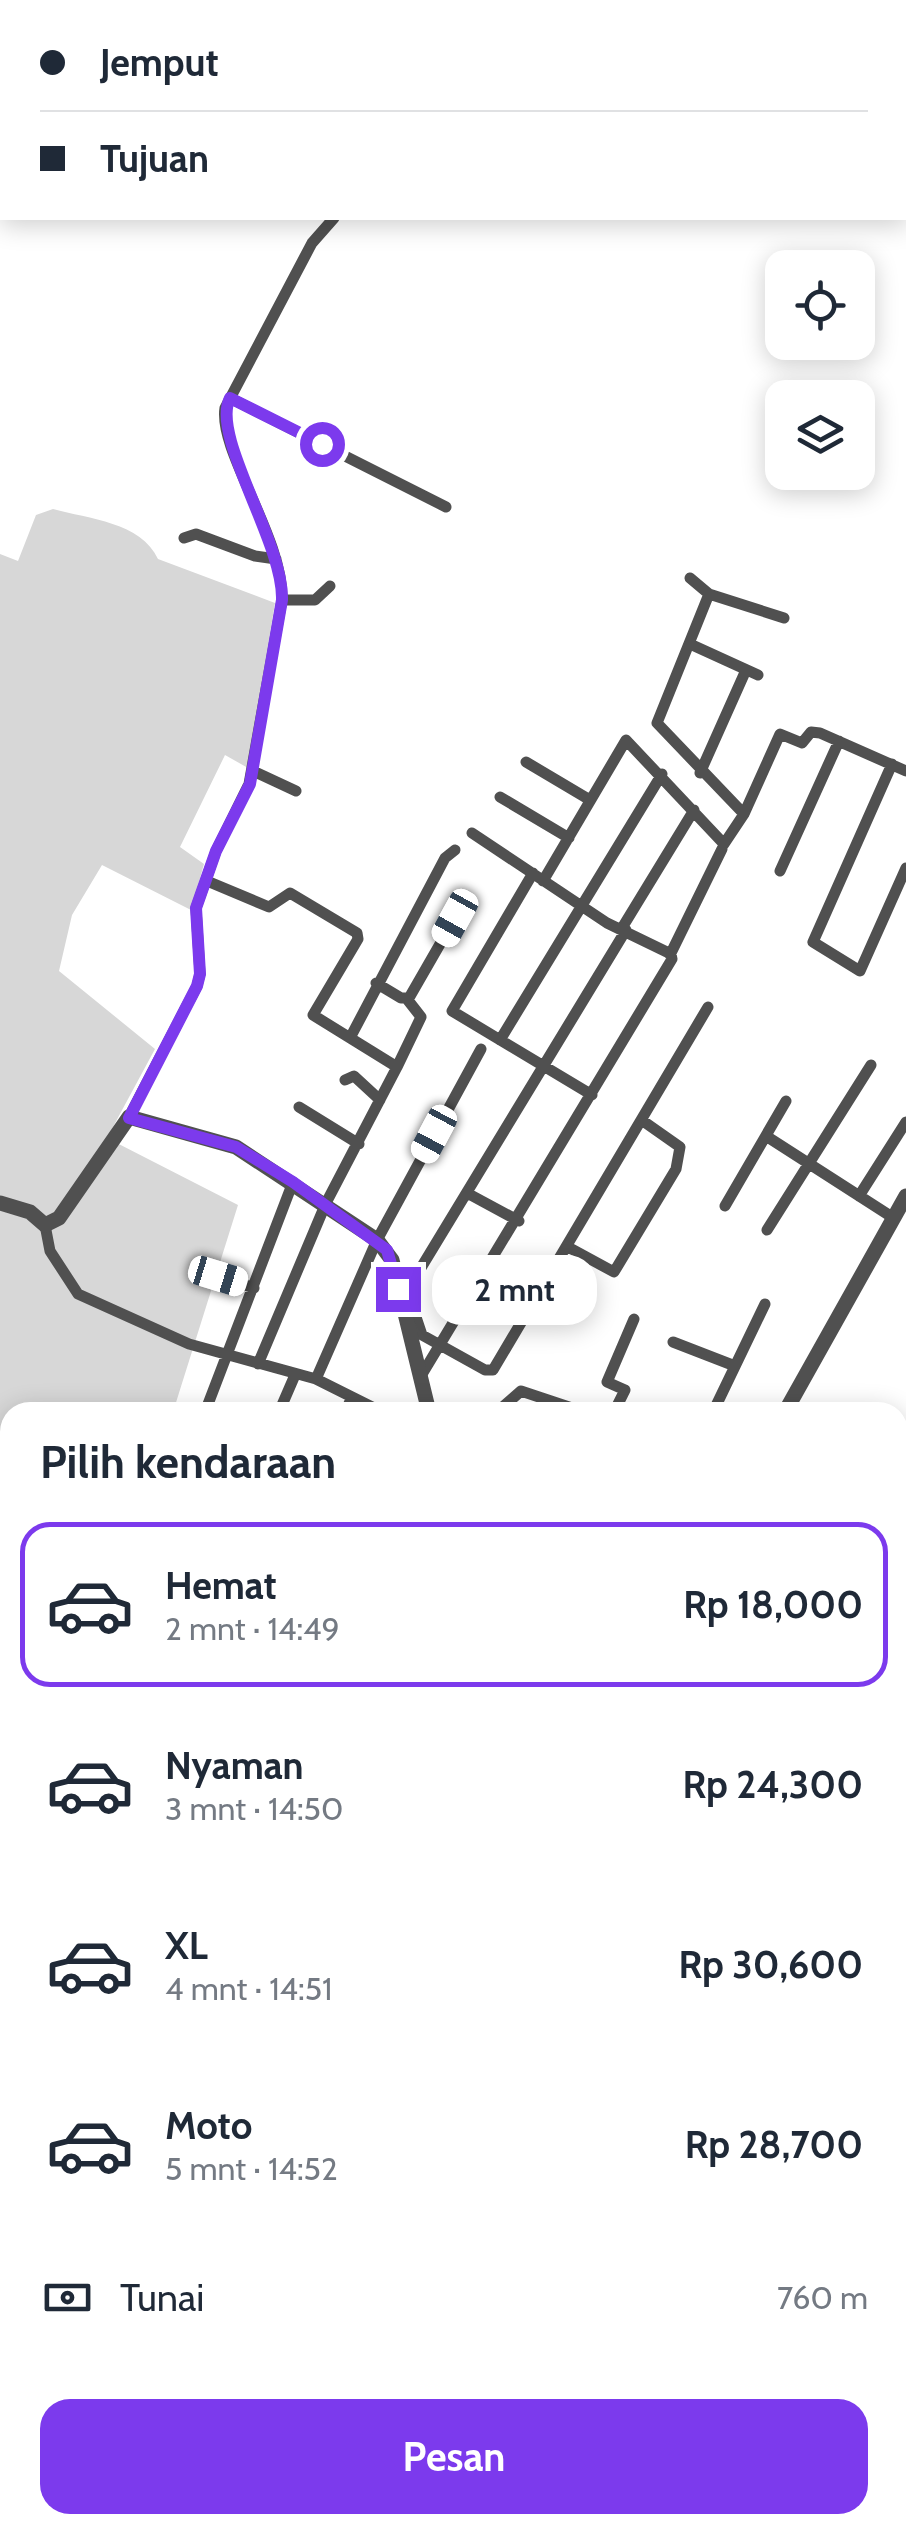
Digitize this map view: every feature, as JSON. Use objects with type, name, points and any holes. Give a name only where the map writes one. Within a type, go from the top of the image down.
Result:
[{"type":"street","points":[[45,1225],[64,1213],[129,1118],[197,986],[200,974],[195,913],[253,772],[282,600],[276,559],[226,431],[224,413],[312,243],[332,220]]},
{"type":"street","points":[[230,398],[446,506]]},
{"type":"street","points":[[184,538],[196,534],[255,556],[276,559]]},
{"type":"street","points":[[690,578],[709,594],[784,618]]},
{"type":"street","points":[[282,600],[315,600],[330,586]]},
{"type":"street","points":[[709,594],[657,723],[700,773],[744,814]]},
{"type":"street","points":[[690,644],[752,672],[700,773]]},
{"type":"street","points":[[592,1095],[452,1011],[538,877],[569,838],[626,740],[724,844],[744,814],[778,736],[802,742],[813,732],[906,771]]},
{"type":"street","points":[[780,871],[839,741]]},
{"type":"street","points":[[526,762],[590,800]]},
{"type":"street","points":[[892,764],[813,942],[860,971],[906,868]]},
{"type":"street","points":[[253,772],[296,791]]},
{"type":"street","points":[[500,1040],[662,774]]},
{"type":"street","points":[[500,796],[569,838]]},
{"type":"street","points":[[694,810],[411,1288],[420,1331],[442,1348],[485,1370],[493,1370],[708,1007]]},
{"type":"street","points":[[472,833],[670,955]]},
{"type":"street","points":[[421,1376],[442,1348],[668,971],[670,955],[722,849]]},
{"type":"street","points":[[350,1038],[445,858],[455,850]]},
{"type":"street","points":[[207,881],[269,907],[290,893],[356,933],[358,940],[314,1010],[316,1018],[397,1067]]},
{"type":"street","points":[[407,999],[455,918]]},
{"type":"street","points":[[258,1364],[326,1203],[420,1017],[421,1012],[407,999],[376,983]]},
{"type":"street","points":[[316,1379],[377,1240],[481,1049]]},
{"type":"street","points":[[766,1230],[871,1065]]},
{"type":"street","points":[[345,1080],[354,1076],[380,1100]]},
{"type":"street","points":[[725,1206],[786,1101]]},
{"type":"street","points":[[299,1107],[359,1144]]},
{"type":"street","points":[[129,1118],[236,1147],[377,1240],[392,1260],[427,1402]]},
{"type":"street","points":[[568,1248],[614,1272],[676,1168],[680,1147],[644,1120]]},
{"type":"street","points":[[859,1196],[906,1122]]},
{"type":"street","points":[[766,1136],[892,1217]]},
{"type":"street","points":[[209,1402],[293,1182]]},
{"type":"street","points":[[467,1193],[518,1221]]},
{"type":"street","points":[[790,1402],[906,1196]]},
{"type":"street","points":[[0,1203],[30,1212],[45,1225],[50,1250],[78,1294],[189,1344],[316,1379],[362,1402]]},
{"type":"street","points":[[218,1276],[254,1288]]},
{"type":"street","points":[[719,1402],[765,1304]]},
{"type":"street","points":[[619,1402],[624,1390],[607,1382],[634,1319]]},
{"type":"street","points":[[673,1342],[736,1366]]},
{"type":"street","points":[[283,1402],[295,1375]]},
{"type":"street","points":[[508,1402],[520,1391],[554,1402]]},
{"type":"street","points":[[350,1402],[352,1397]]},
{"type":"shaded area","points":[[53,509],[98,519],[139,537],[158,559],[275,603],[248,768],[225,755],[180,847],[204,864],[191,910],[102,865],[72,915],[59,971],[155,1049],[107,1138],[238,1205],[176,1402],[0,1402],[0,554],[18,561],[36,515]]},
{"type":"route","points":[[322,444],[230,398],[225,408],[226,431],[267,527],[281,574],[282,600],[250,784],[216,851],[196,908],[200,974],[197,986],[129,1118],[236,1147],[293,1182],[387,1250],[398,1289]]}]
